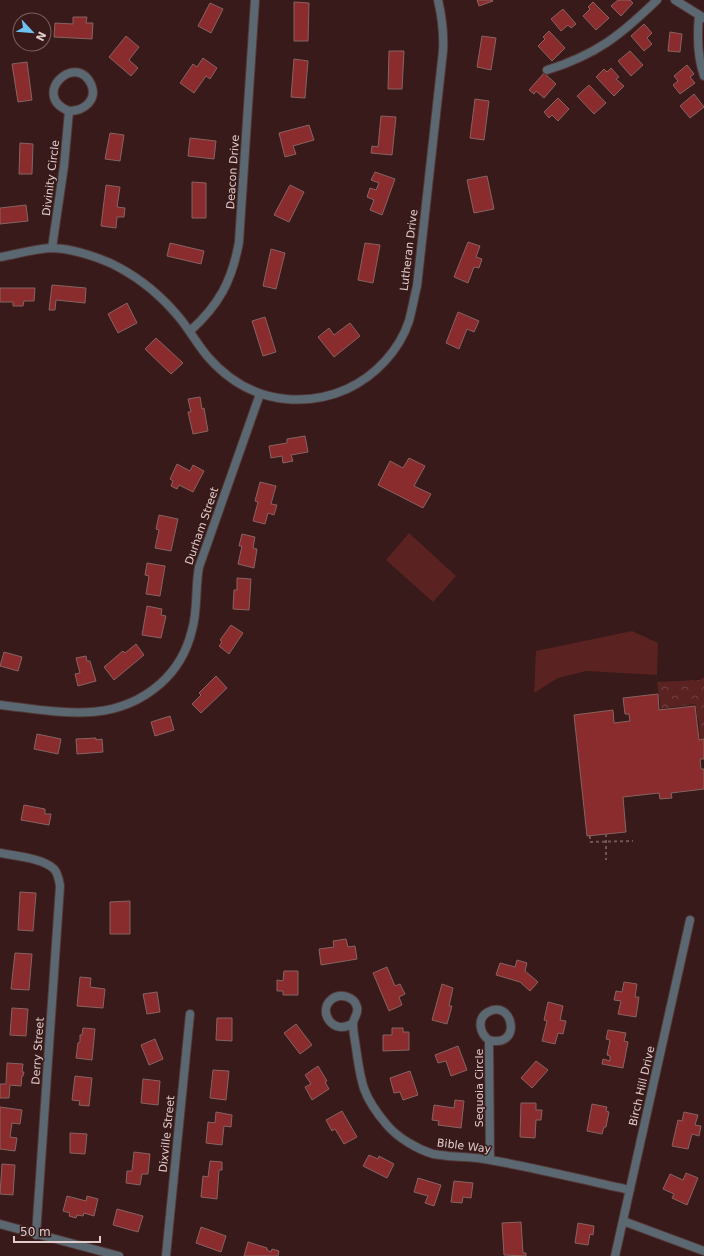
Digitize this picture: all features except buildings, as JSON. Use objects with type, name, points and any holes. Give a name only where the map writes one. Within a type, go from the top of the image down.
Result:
[{"type":"street","name":"Deacon Drive","points":[[190,332],[212,308],[222,294],[235,263],[239,242],[255,0]]},
{"type":"street","name":"Lutheran Drive","points":[[0,257],[52,248],[90,256],[119,268],[145,285],[165,302],[179,317],[208,357],[218,368],[242,386],[260,394],[304,400],[326,397],[341,392],[367,378],[380,367],[391,354],[404,333],[417,286],[443,51],[444,33],[442,15],[438,0]]},
{"type":"street","points":[[547,70],[567,64],[600,48],[624,31],[657,0]]},
{"type":"street","points":[[675,0],[701,17],[697,34],[698,48],[704,76]]},
{"type":"street","points":[[72,72],[78,73],[89,80],[93,93],[88,105],[76,111],[69,111],[63,109],[55,100],[54,87],[60,77],[72,72]]},
{"type":"street","name":"Divinity Circle","points":[[52,248],[64,166],[69,111]]},
{"type":"street","name":"Durham Street","points":[[0,705],[77,713],[101,712],[116,709],[140,699],[151,692],[172,671],[180,660],[192,630],[195,616],[196,581],[199,567],[260,394]]},
{"type":"street","name":"Derry Street","points":[[0,853],[47,864],[54,870],[60,886],[36,1234]]},
{"type":"street","name":"Birch Hill Drive","points":[[615,1256],[690,920]]},
{"type":"street","name":"Dixville Street","points":[[166,1256],[190,1014]]},
{"type":"street","name":"Bible Way","points":[[353,1023],[360,1080],[366,1095],[388,1127],[403,1139],[434,1154],[490,1160],[630,1190]]},
{"type":"street","name":"Sequoia Circle","points":[[490,1040],[490,1160]]},
{"type":"street","points":[[623,1221],[704,1251]]},
{"type":"street","points":[[0,1224],[119,1256]]},
{"type":"path","points":[[606,834],[606,860]]},
{"type":"path","points":[[590,836],[590,842],[633,841]]},
{"type":"green space","points":[[409,533],[456,576],[433,602],[386,560]]},
{"type":"green space","points":[[632,631],[658,643],[657,675],[586,671],[558,678],[534,693],[536,651]]},
{"type":"green space","points":[[704,677],[704,739],[700,739],[699,723],[695,704],[661,709],[657,682],[700,680]]}]
